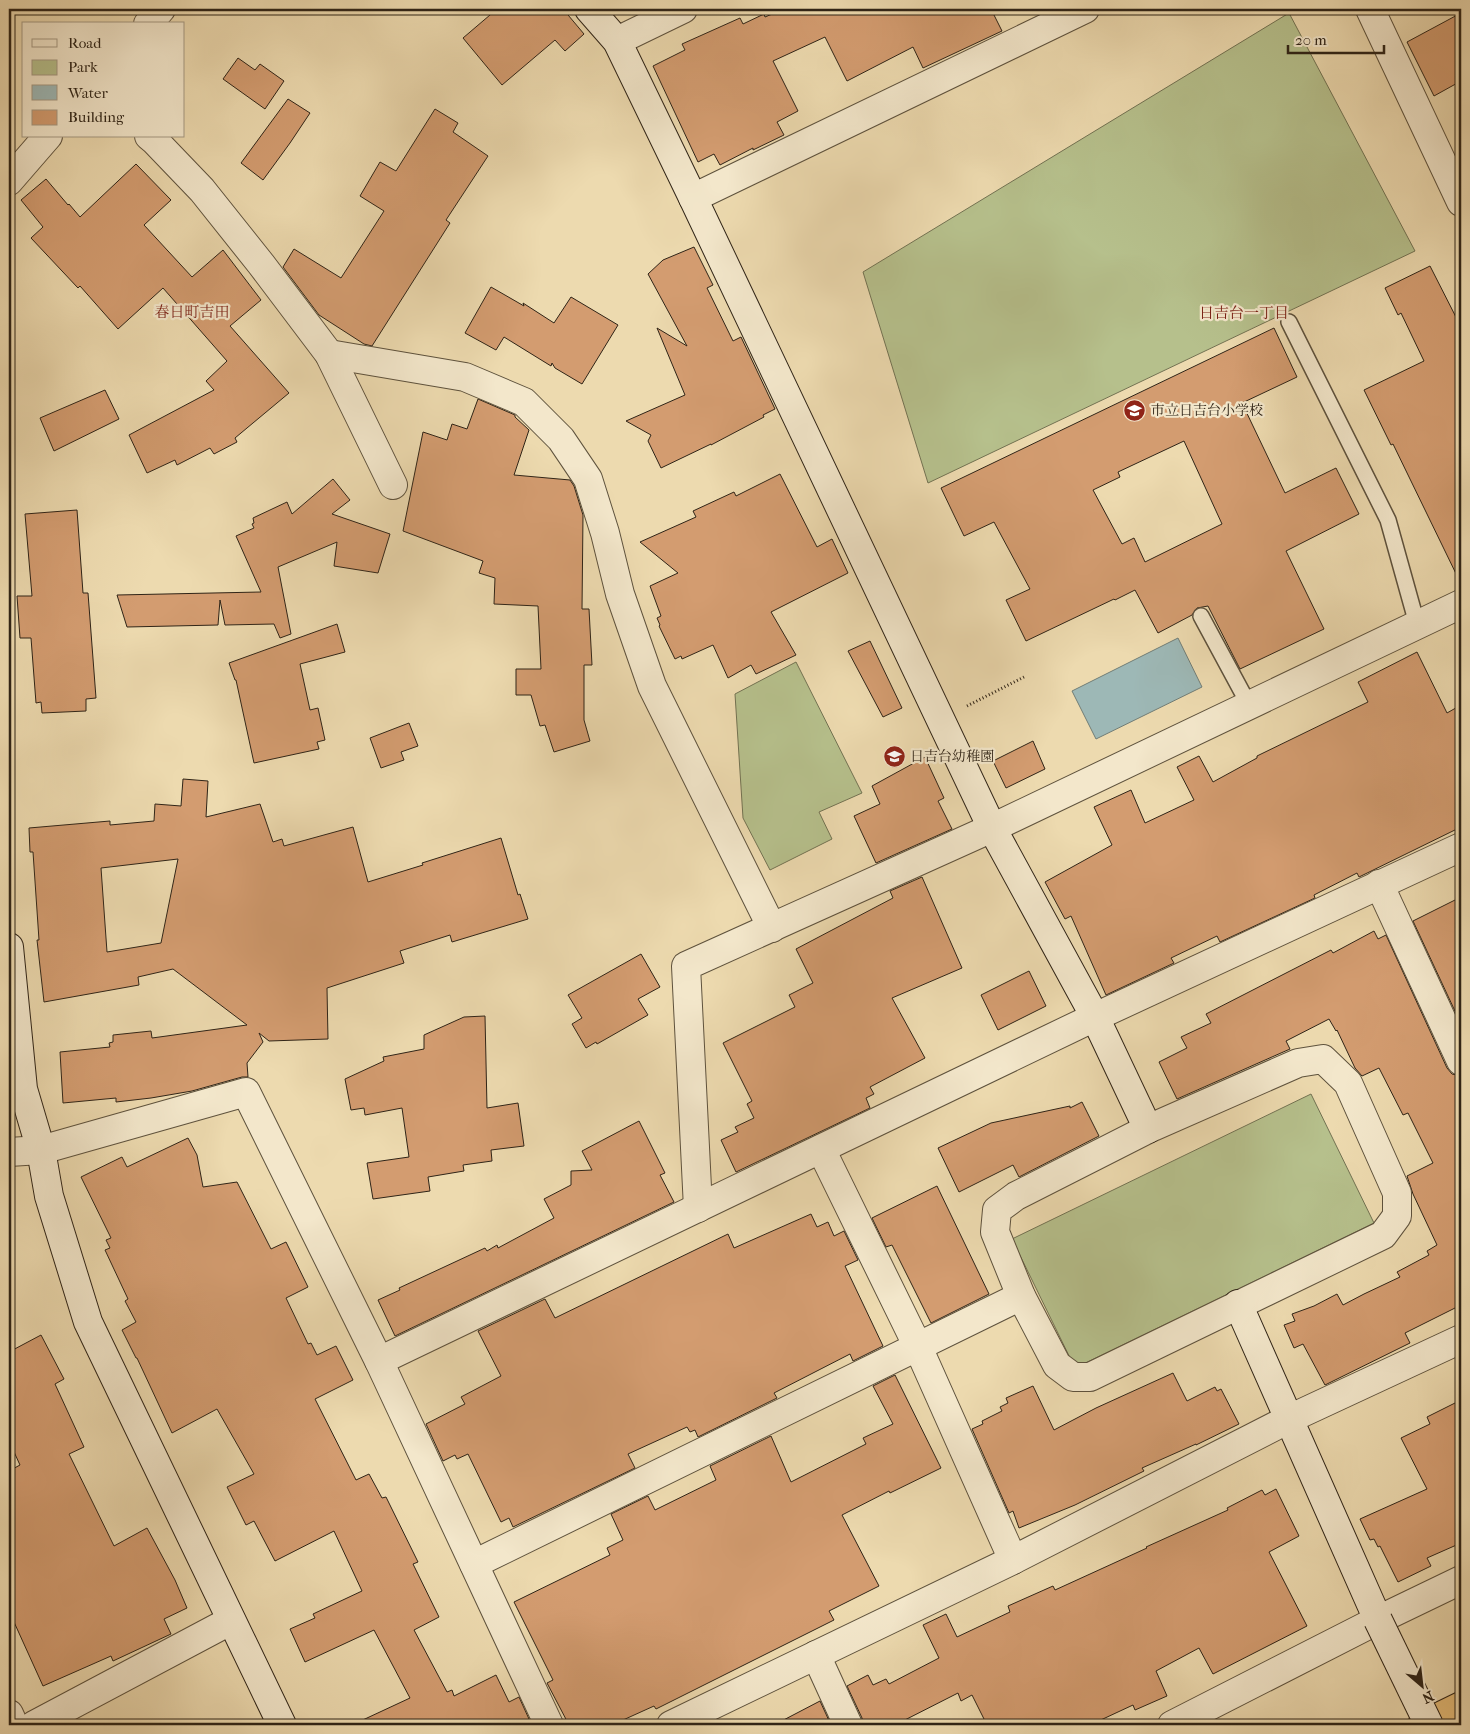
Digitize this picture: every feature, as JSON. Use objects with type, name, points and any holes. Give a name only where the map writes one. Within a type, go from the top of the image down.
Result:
[{"type":"highway","points":[[1422,1725],[1461,1706]]},
{"type":"street","points":[[150,22],[161,9]]},
{"type":"street","points":[[589,9],[617,41],[992,828],[1095,1017],[1148,1129]]},
{"type":"street","points":[[617,41],[683,9]]},
{"type":"street","points":[[693,198],[1085,9]]},
{"type":"street","points":[[1370,9],[1461,202]]},
{"type":"street","points":[[9,181],[46,138]]},
{"type":"street","points":[[151,138],[202,190],[329,354],[393,486]]},
{"type":"street","points":[[329,354],[464,377],[524,402],[561,439],[588,480],[605,533],[620,594],[652,686],[772,928]]},
{"type":"street","points":[[698,1208],[686,966],[992,828],[1461,604]]},
{"type":"street","points":[[379,1361],[1095,1017],[1461,846]]},
{"type":"street","points":[[1378,884],[1461,1061]]},
{"type":"street","points":[[9,947],[23,1089],[41,1150],[49,1196],[88,1322],[230,1621],[282,1725]]},
{"type":"street","points":[[1323,1060],[1348,1083],[1397,1193],[1397,1216],[1384,1236],[1238,1304],[1090,1377],[1073,1377],[1056,1365],[1021,1296],[995,1232],[997,1210],[1016,1196],[1148,1129],[1298,1063],[1323,1060]]},
{"type":"street","points":[[9,1152],[41,1150],[246,1092],[379,1361],[550,1725]]},
{"type":"street","points":[[821,1149],[918,1347],[1013,1560]]},
{"type":"street","points":[[474,1564],[1021,1296]]},
{"type":"street","points":[[1238,1304],[1378,1620],[1429,1725]]},
{"type":"street","points":[[671,1725],[1013,1560],[1289,1419],[1461,1339]]},
{"type":"street","points":[[1172,1725],[1461,1580]]},
{"type":"street","points":[[34,1725],[230,1621]]},
{"type":"street","points":[[816,1655],[848,1725]]},
{"type":"street","points":[[9,1714],[14,1725]]},
{"type":"lane","points":[[1289,322],[1388,520],[1417,624]]},
{"type":"lane","points":[[1200,616],[1249,705]]},
{"type":"path","points":[[940,720],[1024,677]]},
{"type":"green space","points":[[1289,13],[1415,251],[928,483],[863,272]]},
{"type":"green space","points":[[796,662],[862,793],[819,812],[832,839],[770,870],[743,818],[735,694]]},
{"type":"green space","points":[[1311,1094],[1374,1223],[1075,1368],[1012,1239]]},
{"type":"water","points":[[1178,638],[1202,687],[1096,739],[1072,691]]},
{"type":"building","points":[[497,9],[563,9],[584,34],[565,51],[555,40],[502,85],[463,38]]},
{"type":"building","points":[[784,9],[991,9],[1002,31],[923,68],[913,47],[847,81],[825,37],[773,61],[798,111],[777,122],[784,135],[720,165],[714,154],[698,162],[653,66],[685,50],[682,44],[740,18],[743,24],[764,14],[765,17]]},
{"type":"building","points":[[1461,13],[1461,81],[1434,96],[1407,42]]},
{"type":"building","points":[[238,58],[255,70],[260,64],[284,81],[265,109],[223,79]]},
{"type":"building","points":[[288,99],[310,113],[263,180],[241,163]]},
{"type":"building","points":[[435,109],[458,123],[453,132],[488,156],[446,220],[450,223],[372,346],[364,344],[319,315],[283,267],[294,249],[341,278],[384,211],[360,196],[380,162],[396,171]]},
{"type":"building","points":[[136,164],[171,200],[144,225],[192,277],[223,250],[261,300],[230,326],[289,393],[235,438],[237,442],[214,454],[210,448],[177,465],[175,460],[147,473],[129,435],[214,390],[206,381],[227,361],[163,288],[118,329],[80,286],[78,288],[31,238],[43,227],[21,200],[46,179],[80,217]]},
{"type":"building","points":[[694,247],[713,285],[707,288],[733,341],[741,337],[775,409],[763,415],[764,417],[711,445],[661,468],[648,441],[651,435],[626,421],[685,395],[657,328],[687,346],[648,274],[663,260]]},
{"type":"building","points":[[1430,266],[1461,327],[1461,584],[1393,444],[1391,445],[1364,390],[1424,361],[1401,313],[1398,315],[1385,288]]},
{"type":"building","points":[[491,287],[524,306],[523,303],[554,323],[571,297],[618,325],[582,384],[555,368],[552,363],[551,366],[504,337],[496,350],[465,333]]},
{"type":"building","points":[[1274,328],[1297,377],[1242,403],[1285,493],[1336,468],[1359,514],[1286,551],[1324,629],[1240,669],[1208,606],[1197,608],[1192,615],[1158,633],[1135,590],[1026,641],[1006,600],[1030,589],[994,522],[964,536],[941,488]],"holes":[[[1184,441],[1222,524],[1145,562],[1134,538],[1122,544],[1093,490],[1120,477],[1118,472]]]},
{"type":"building","points":[[105,390],[119,419],[54,451],[40,418]]},
{"type":"building","points":[[478,399],[515,415],[529,430],[514,475],[570,480],[574,486],[583,515],[582,609],[589,609],[592,665],[584,665],[584,720],[590,741],[554,752],[545,725],[540,726],[531,695],[516,695],[516,669],[541,669],[538,606],[494,604],[495,578],[479,573],[483,561],[403,531],[423,432],[447,440],[452,424],[467,429]]},
{"type":"building","points":[[780,474],[817,547],[832,539],[848,573],[771,612],[796,655],[756,674],[751,665],[728,678],[713,645],[682,659],[681,656],[675,659],[659,626],[657,618],[661,616],[650,586],[678,573],[640,542],[696,517],[693,511],[734,492],[736,496]]},
{"type":"building","points":[[333,479],[350,500],[332,514],[390,534],[378,573],[334,566],[337,542],[278,567],[291,634],[280,638],[274,624],[225,625],[220,600],[218,625],[127,627],[117,595],[261,592],[236,536],[254,528],[252,524],[254,523],[253,518],[287,502],[292,514]]},
{"type":"building","points":[[77,510],[83,593],[88,593],[96,698],[86,699],[86,711],[42,713],[41,702],[36,703],[31,638],[20,638],[17,596],[32,596],[25,514]]},
{"type":"building","points":[[337,624],[345,652],[300,664],[310,710],[318,708],[325,740],[317,742],[319,749],[254,763],[236,680],[229,663]]},
{"type":"building","points":[[870,641],[902,708],[883,717],[848,651]]},
{"type":"building","points":[[1417,652],[1447,713],[1461,705],[1461,827],[1359,877],[1357,873],[1314,895],[1315,898],[1220,942],[1217,936],[1171,958],[1174,963],[1106,995],[1071,916],[1065,919],[1045,882],[1112,845],[1094,807],[1131,790],[1145,823],[1194,800],[1177,767],[1199,756],[1213,782],[1257,758],[1257,756],[1368,702],[1358,682]]},
{"type":"building","points":[[409,723],[418,746],[401,752],[404,760],[381,768],[370,738]]},
{"type":"building","points":[[1033,741],[1045,769],[1006,788],[993,761]]},
{"type":"building","points":[[925,757],[944,798],[938,801],[952,829],[876,863],[854,816],[880,804],[872,786]]},
{"type":"building","points":[[183,779],[208,781],[206,817],[260,804],[273,842],[282,839],[284,846],[353,827],[368,882],[501,838],[518,895],[520,894],[528,919],[452,942],[450,935],[400,951],[404,963],[327,988],[328,1039],[269,1041],[259,1033],[263,1042],[247,1063],[248,1077],[192,1091],[151,1098],[116,1102],[116,1098],[63,1103],[60,1052],[110,1047],[109,1043],[113,1042],[113,1035],[151,1031],[152,1038],[247,1025],[173,969],[138,977],[139,985],[44,1002],[37,940],[39,940],[33,852],[30,852],[29,828],[110,821],[110,825],[154,821],[155,804],[181,806]],"holes":[[[178,859],[161,943],[107,952],[101,868]]]},
{"type":"building","points":[[922,877],[962,968],[892,998],[925,1058],[870,1087],[874,1094],[866,1098],[870,1108],[736,1172],[721,1140],[738,1132],[735,1127],[754,1118],[747,1104],[752,1101],[723,1043],[795,1007],[789,995],[813,983],[796,949],[893,898],[890,891]]},
{"type":"building","points":[[1461,897],[1461,1024],[1413,921]]},
{"type":"building","points":[[1374,931],[1378,939],[1386,935],[1447,1068],[1452,1074],[1461,1076],[1461,1305],[1405,1333],[1410,1343],[1325,1385],[1303,1344],[1294,1348],[1284,1325],[1295,1321],[1292,1314],[1314,1306],[1337,1294],[1343,1305],[1400,1277],[1397,1272],[1429,1255],[1427,1251],[1437,1245],[1413,1194],[1407,1176],[1433,1163],[1408,1113],[1403,1115],[1379,1068],[1362,1076],[1355,1068],[1337,1030],[1329,1019],[1286,1041],[1290,1049],[1177,1099],[1159,1062],[1187,1048],[1181,1037],[1211,1023],[1206,1014],[1331,950],[1333,953]]},
{"type":"building","points":[[641,954],[660,987],[638,999],[648,1015],[597,1044],[596,1042],[586,1048],[572,1024],[582,1018],[568,995]]},
{"type":"building","points":[[1029,971],[1046,1006],[998,1030],[981,995]]},
{"type":"building","points":[[485,1016],[487,1108],[518,1103],[524,1146],[491,1150],[492,1161],[463,1165],[464,1171],[428,1177],[430,1191],[373,1199],[367,1163],[409,1157],[402,1108],[365,1115],[364,1108],[351,1110],[345,1079],[384,1061],[383,1057],[424,1049],[424,1035],[464,1017]]},
{"type":"building","points":[[1082,1102],[1099,1136],[1019,1177],[1013,1165],[959,1192],[938,1148],[991,1123],[1070,1106],[1070,1108]]},
{"type":"building","points":[[639,1121],[665,1173],[660,1175],[674,1202],[395,1336],[378,1300],[400,1290],[399,1288],[485,1248],[487,1251],[497,1245],[498,1248],[554,1218],[544,1199],[571,1185],[571,1171],[592,1170],[582,1151]]},
{"type":"building","points":[[188,1138],[197,1155],[203,1187],[237,1182],[271,1249],[286,1242],[308,1287],[286,1298],[308,1344],[311,1343],[317,1355],[336,1346],[353,1380],[315,1399],[356,1480],[369,1474],[382,1498],[386,1497],[418,1562],[413,1564],[439,1617],[414,1630],[447,1692],[452,1690],[454,1696],[496,1675],[509,1702],[519,1697],[529,1719],[520,1725],[352,1725],[410,1698],[374,1630],[305,1662],[290,1629],[315,1618],[313,1614],[362,1591],[334,1531],[275,1561],[254,1521],[246,1525],[227,1487],[254,1474],[217,1409],[172,1433],[122,1330],[136,1322],[125,1301],[128,1299],[105,1250],[110,1248],[106,1240],[111,1238],[81,1177],[122,1157],[127,1167]]},
{"type":"building","points":[[937,1186],[989,1294],[931,1323],[892,1245],[886,1247],[872,1218]]},
{"type":"building","points":[[811,1214],[817,1227],[828,1222],[834,1236],[844,1231],[858,1260],[845,1266],[883,1346],[853,1361],[850,1354],[774,1393],[777,1398],[698,1437],[695,1430],[690,1432],[687,1427],[628,1454],[635,1468],[513,1527],[509,1518],[501,1522],[468,1454],[457,1459],[455,1455],[443,1461],[426,1424],[465,1404],[461,1397],[501,1376],[478,1331],[545,1299],[555,1318],[728,1234],[734,1248]]},
{"type":"building","points":[[41,1335],[64,1379],[55,1384],[84,1447],[69,1454],[114,1546],[147,1528],[175,1580],[187,1608],[164,1619],[171,1634],[113,1661],[111,1656],[43,1686],[9,1611],[9,1471],[20,1465],[9,1441],[9,1352]]},
{"type":"building","points":[[1173,1373],[1187,1401],[1215,1387],[1217,1391],[1221,1389],[1239,1424],[1142,1468],[1144,1471],[1075,1505],[1019,1528],[1013,1511],[1009,1513],[972,1429],[983,1424],[982,1421],[1002,1411],[1000,1407],[1008,1403],[1006,1398],[1033,1386],[1054,1430],[1096,1408]]},
{"type":"building","points":[[895,1375],[941,1468],[890,1493],[889,1491],[842,1515],[879,1586],[829,1611],[834,1620],[656,1709],[654,1706],[612,1725],[569,1725],[547,1683],[553,1680],[514,1602],[610,1555],[607,1548],[623,1540],[611,1514],[648,1496],[655,1510],[716,1480],[710,1466],[771,1436],[791,1482],[866,1444],[863,1438],[893,1424],[873,1386]]},
{"type":"building","points":[[1461,1400],[1461,1543],[1427,1558],[1431,1566],[1398,1582],[1380,1546],[1378,1547],[1374,1539],[1370,1540],[1360,1519],[1427,1489],[1401,1438],[1430,1424],[1427,1417]]},
{"type":"building","points":[[1276,1489],[1299,1536],[1269,1552],[1307,1626],[1213,1674],[1199,1648],[1156,1671],[1167,1696],[1135,1710],[1133,1705],[1090,1725],[987,1725],[972,1695],[961,1701],[958,1693],[895,1725],[863,1725],[862,1718],[847,1686],[868,1675],[873,1685],[886,1679],[889,1684],[939,1658],[923,1625],[946,1614],[957,1637],[1010,1612],[1008,1606],[1053,1586],[1055,1590],[1147,1548],[1228,1510],[1227,1508],[1262,1490],[1265,1495]]},
{"type":"building","points":[[820,1701],[831,1725],[774,1725]]},
{"type":"place","name":"市立日吉台小学校","points":[[1135,410]]},
{"type":"place","name":"日吉台幼稚園","points":[[894,756]]},
{"type":"district","name":"春日町吉田","points":[[192,312]]},
{"type":"district","name":"日吉台一丁目","points":[[1244,313]]}]
